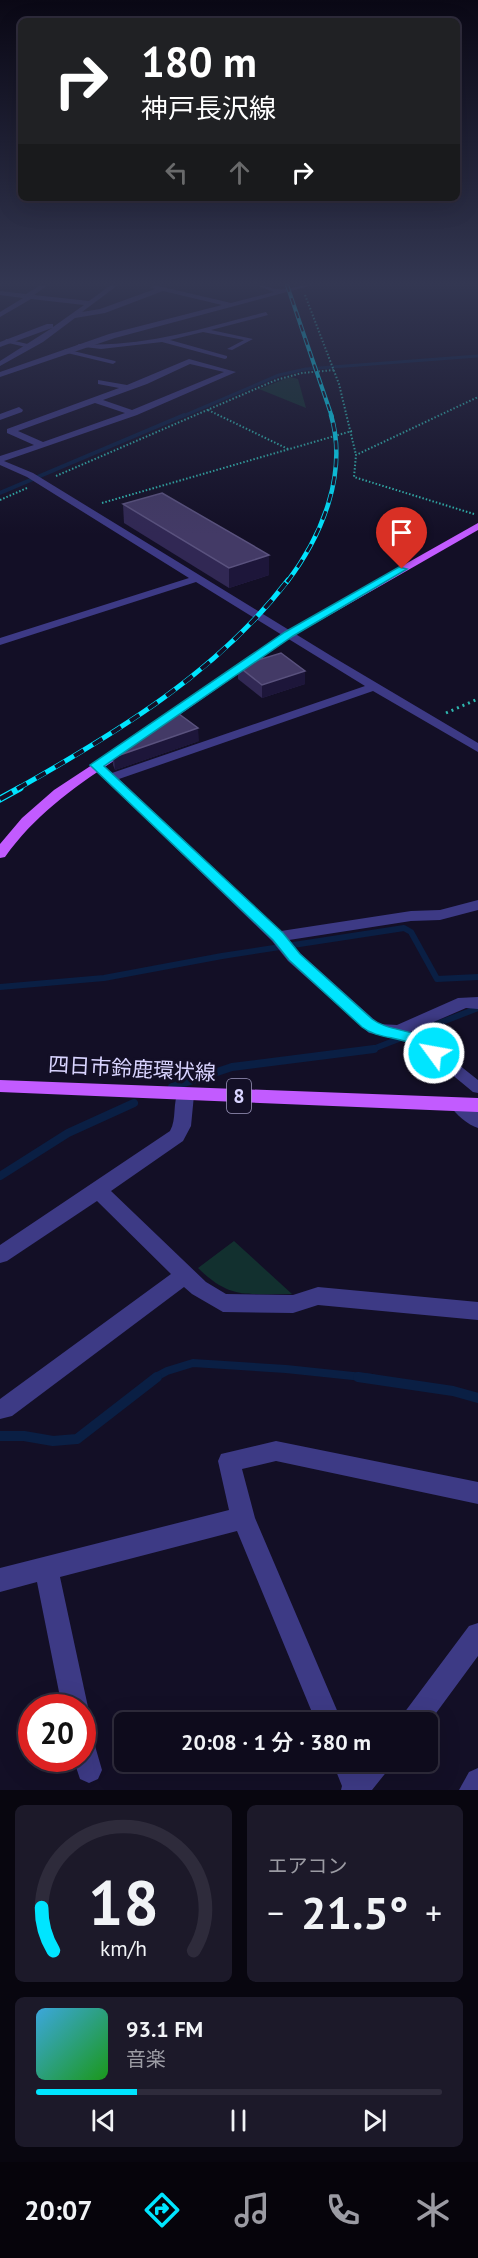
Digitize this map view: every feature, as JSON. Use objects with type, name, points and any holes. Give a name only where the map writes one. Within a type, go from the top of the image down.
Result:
[{"type":"main road","points":[[0,854],[22,824],[96,765],[289,634],[478,526]]},
{"type":"main road","name":"四日市鈴鹿環状線","points":[[0,1086],[478,1105]]},
{"type":"street","points":[[0,375],[18,369]]},
{"type":"street","points":[[43,446],[10,431],[175,369]]},
{"type":"street","points":[[0,460],[134,413],[232,372],[218,369]]},
{"type":"street","points":[[101,382],[128,388]]},
{"type":"street","points":[[94,400],[134,413]]},
{"type":"street","points":[[0,417],[19,410]]},
{"type":"street","points":[[0,460],[30,475],[478,748]]},
{"type":"street","points":[[0,471],[11,466]]},
{"type":"street","points":[[0,642],[199,578]]},
{"type":"street","points":[[111,778],[375,687]]},
{"type":"street","points":[[96,765],[375,1029],[399,1031],[471,1003]]},
{"type":"street","points":[[283,943],[411,916],[440,915],[478,905]]},
{"type":"street","points":[[0,1255],[177,1136],[182,1126],[185,1095]]},
{"type":"street","points":[[459,1105],[478,1121]]},
{"type":"street","points":[[98,1190],[199,1288],[223,1303],[293,1304],[318,1296],[478,1311]]},
{"type":"street","points":[[0,1409],[4,1409],[185,1275]]},
{"type":"street","points":[[325,1712],[243,1518],[229,1461],[276,1451],[478,1493]]},
{"type":"street","points":[[0,1580],[243,1518]]},
{"type":"street","points":[[46,1568],[72,1694]]},
{"type":"street","points":[[420,1712],[478,1635]]},
{"type":"street","points":[[349,1772],[355,1789],[370,1772]]},
{"type":"street","points":[[472,1790],[478,1781]]},
{"type":"lane","points":[[392,1031],[420,1041],[478,1088]]},
{"type":"path","points":[[0,500],[285,377],[334,370],[352,431],[356,455],[354,477],[478,515]]},
{"type":"path","points":[[356,455],[478,397]]},
{"type":"path","points":[[208,410],[288,450]]},
{"type":"path","points":[[84,508],[352,431]]},
{"type":"path","points":[[429,720],[478,699]]},
{"type":"green space","points":[[290,377],[298,379],[306,408],[259,389]]},
{"type":"green space","points":[[234,1241],[292,1294],[241,1293],[221,1286],[198,1268]]},
{"type":"building","points":[[162,493],[269,555],[229,568],[123,504]]},
{"type":"building","points":[[281,653],[305,671],[262,685],[238,666]]},
{"type":"building","points":[[175,711],[198,728],[114,757],[112,753]]},
{"type":"waterway","points":[[181,417],[279,375],[312,369]]},
{"type":"waterway","points":[[0,493],[184,415]]},
{"type":"waterway","points":[[0,987],[104,978],[222,956],[404,928],[411,932],[437,979],[478,977]]},
{"type":"waterway","points":[[364,1050],[373,1049],[478,1008]]},
{"type":"waterway","points":[[172,1087],[232,1067],[374,1049]]},
{"type":"waterway","points":[[0,1176],[68,1133],[134,1103]]},
{"type":"waterway","points":[[154,1378],[167,1371],[193,1363],[372,1378]]},
{"type":"waterway","points":[[0,1436],[24,1436],[53,1441],[77,1439],[157,1377]]},
{"type":"waterway","points":[[358,1377],[453,1391],[478,1398]]},
{"type":"railway","points":[[315,369],[332,417]]},
{"type":"railway","points":[[287,582],[311,545],[329,503],[336,459],[331,415]]},
{"type":"railway","points":[[17,789],[128,723],[198,672],[230,644],[288,580]]},
{"type":"railway","points":[[0,799],[20,788]]},
{"type":"route","points":[[402,569],[289,634],[96,765],[278,937],[294,957],[367,1023],[375,1029],[391,1031],[420,1041],[434,1053]]}]
